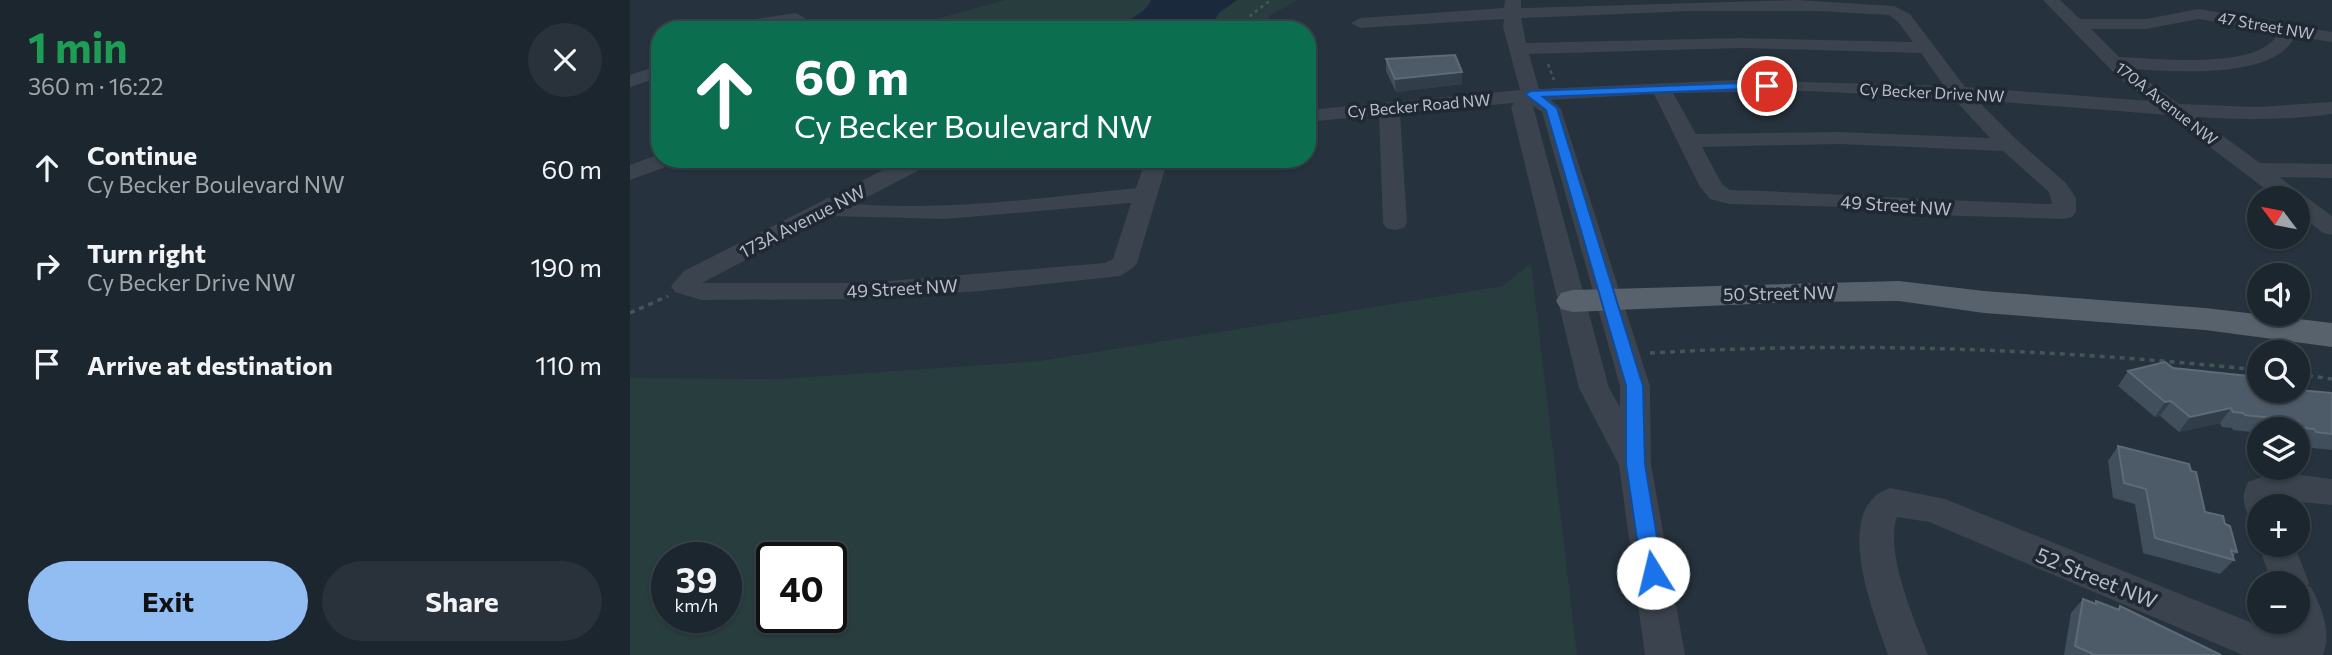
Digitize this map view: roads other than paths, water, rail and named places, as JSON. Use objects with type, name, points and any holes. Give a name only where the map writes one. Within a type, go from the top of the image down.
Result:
[{"type":"main road","name":"50 Street NW","points":[[1575,310],[1611,307],[1928,309],[1984,302],[2205,318],[2332,335]]},
{"type":"street","name":"170A Avenue NW","points":[[2051,0],[2114,62],[2172,109],[2276,186]]},
{"type":"street","points":[[747,21],[764,2]]},
{"type":"street","points":[[1513,6],[1512,27],[1531,94],[1551,108],[1635,386],[1635,464],[1665,655]]},
{"type":"street","points":[[1360,23],[1513,6],[1870,8],[1894,11],[1904,18],[1959,93],[2009,145]]},
{"type":"street","name":"47 Street NW","points":[[2075,24],[2146,24],[2199,14],[2332,37]]},
{"type":"street","points":[[780,21],[796,18]]},
{"type":"street","points":[[2114,62],[2195,65],[2255,60],[2282,46],[2288,40],[2289,29]]},
{"type":"street","points":[[1518,49],[1740,43],[1925,48]]},
{"type":"street","points":[[630,81],[651,74]]},
{"type":"street","name":"Cy Becker Drive NW","points":[[1531,94],[1661,88],[1815,86],[1959,93],[2172,109],[2268,113],[2332,108]]},
{"type":"street","points":[[1661,88],[1689,141],[1840,138],[2009,145]]},
{"type":"street","points":[[1531,94],[1521,107],[1594,388],[1635,464]]},
{"type":"street","name":"Cy Becker Road NW","points":[[1316,115],[1531,94]]},
{"type":"street","points":[[1389,108],[1395,223]]},
{"type":"street","name":"49 Street NW","points":[[1689,141],[1712,187],[1718,194],[1729,197],[1848,200],[1943,209],[2064,212],[2064,198],[2058,188],[2009,145]]},
{"type":"street","points":[[630,173],[651,165]]},
{"type":"street","name":"173A Avenue NW","points":[[685,287],[693,276],[905,168]]},
{"type":"street","points":[[825,209],[868,213],[992,210],[1146,194],[1154,168]]},
{"type":"street","points":[[2255,170],[2332,171]]},
{"type":"street","name":"49 Street NW","points":[[685,287],[701,292],[865,291],[1111,270],[1120,266],[1126,254],[1146,194]]},
{"type":"street","points":[[2310,211],[2332,228]]},
{"type":"street","points":[[2264,494],[2270,486],[2332,492]]},
{"type":"street","name":"52 Street NW","points":[[1908,655],[1892,613],[1878,541],[1879,514],[1890,502],[1933,509],[2258,643],[2279,651],[2304,654]]},
{"type":"street","points":[[2304,654],[2309,643],[2308,634]]},
{"type":"water","points":[[1151,0],[1237,0],[1219,13],[1214,21],[1128,21],[1149,5]]}]
